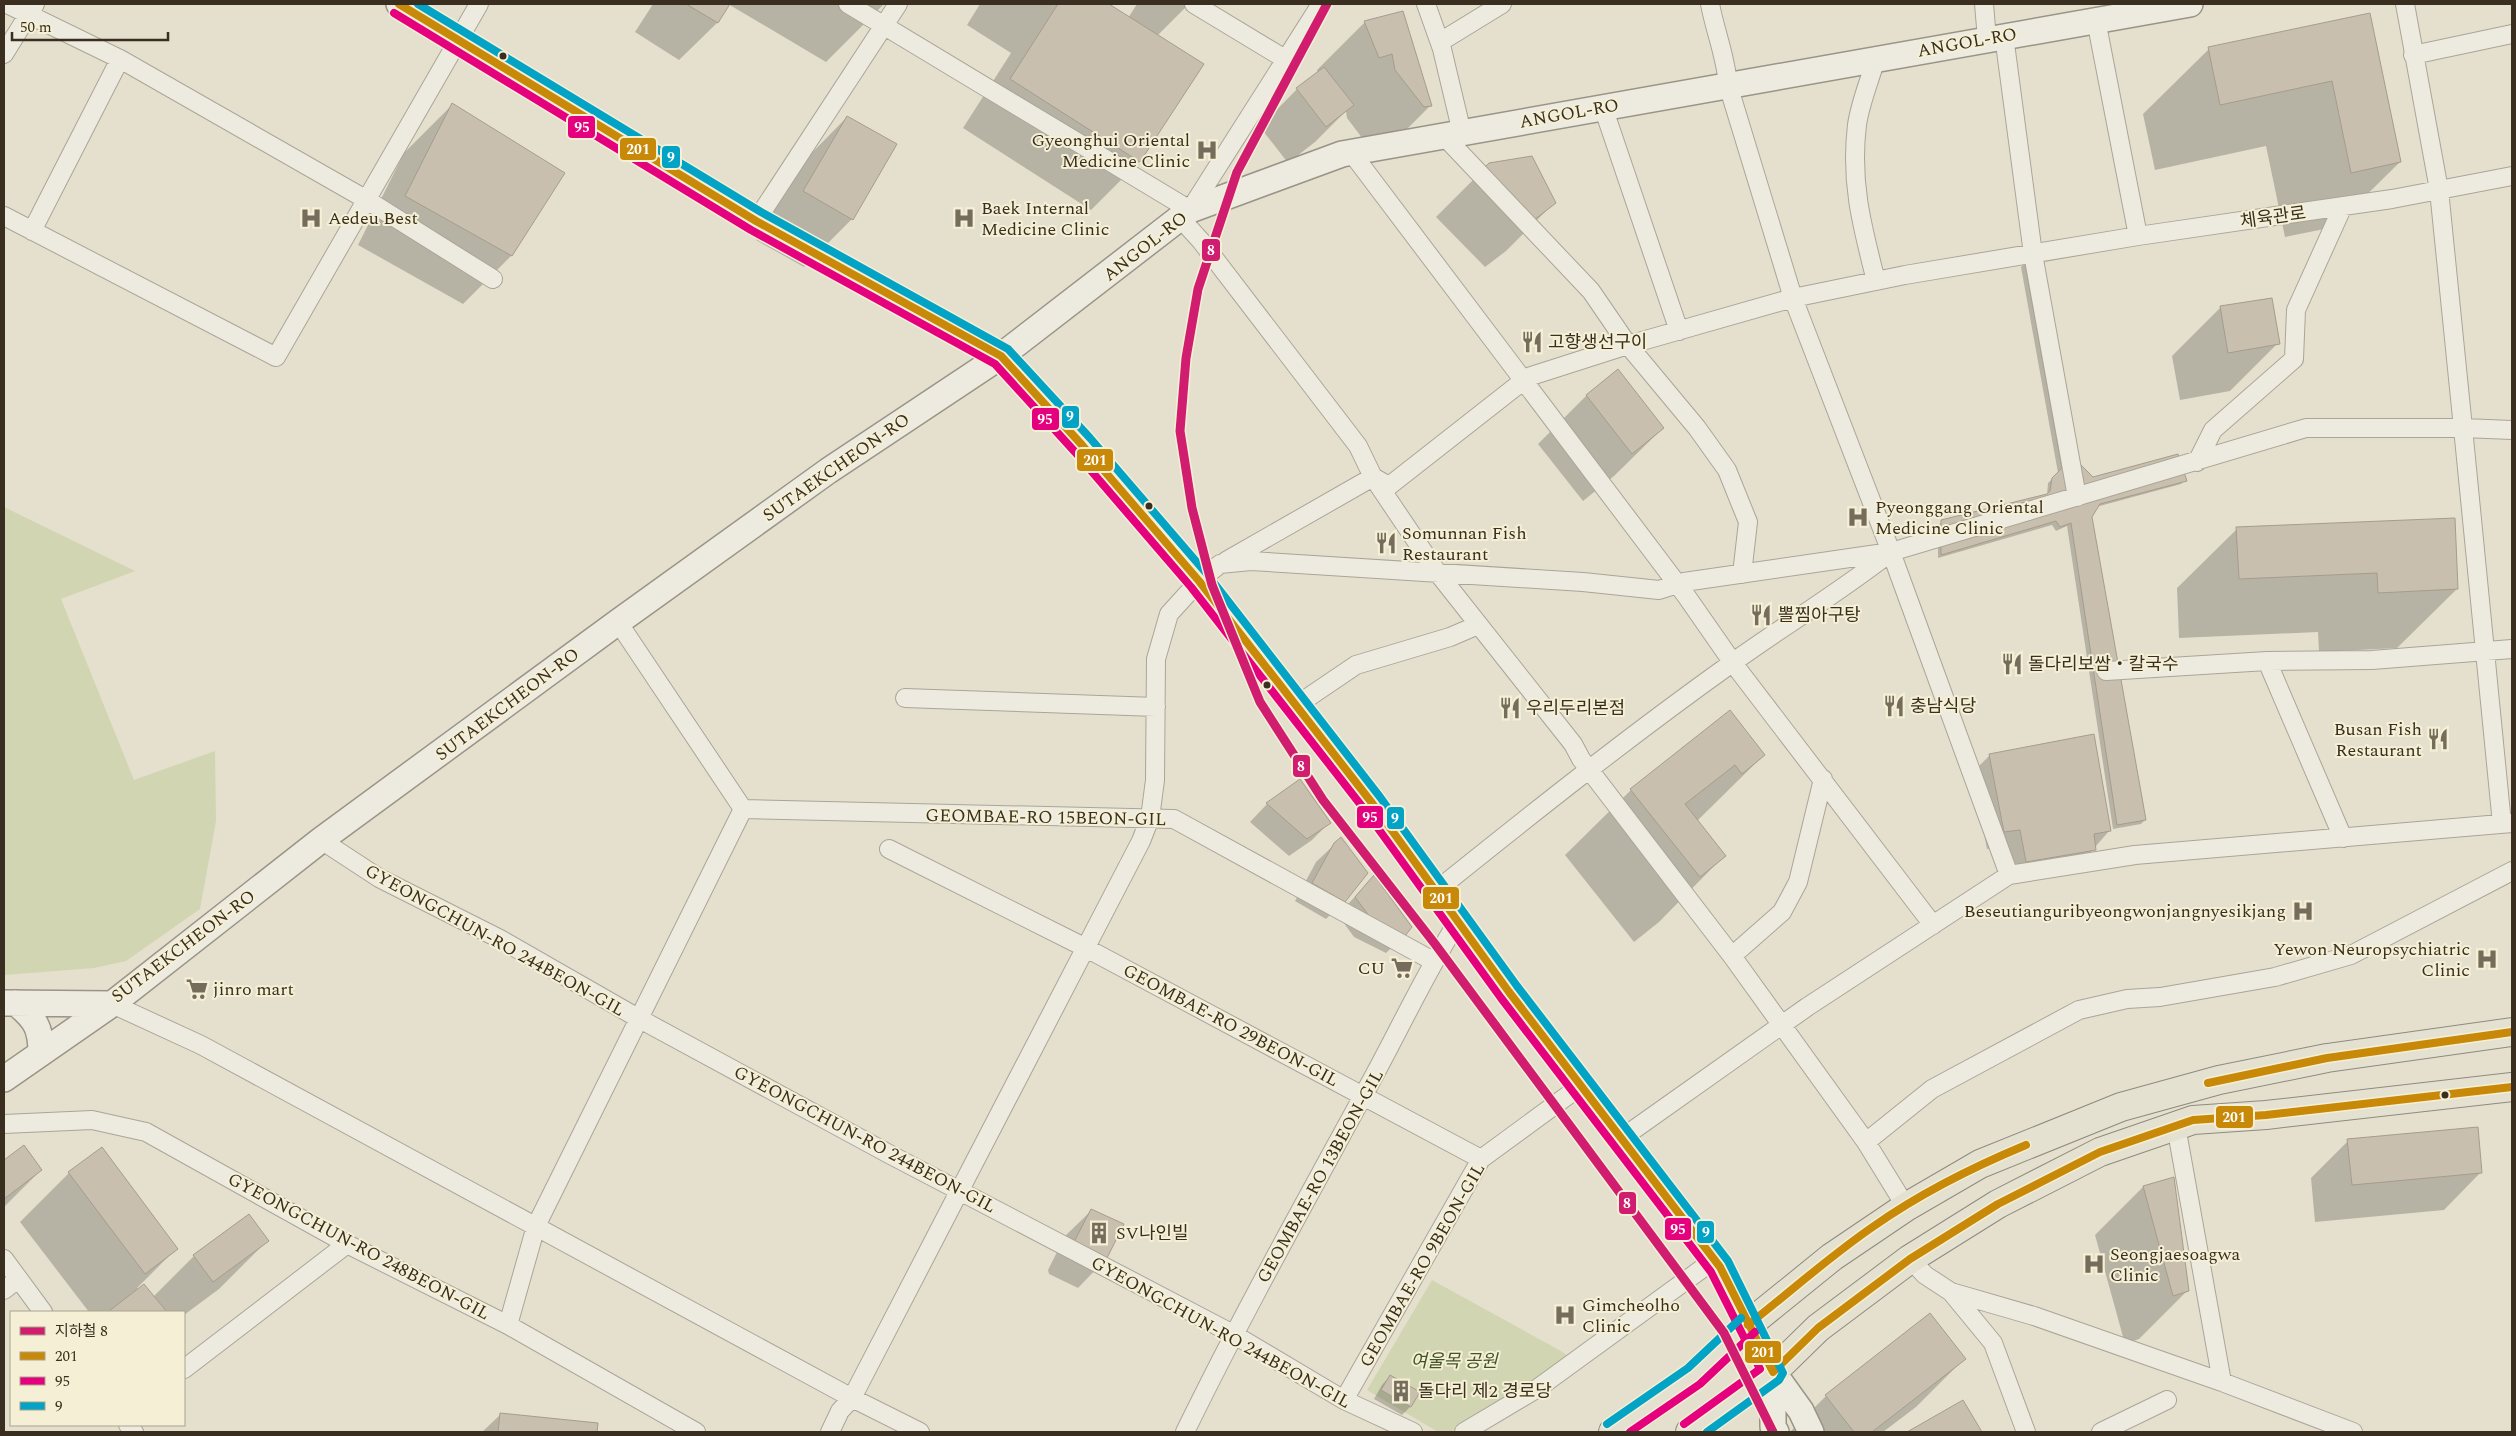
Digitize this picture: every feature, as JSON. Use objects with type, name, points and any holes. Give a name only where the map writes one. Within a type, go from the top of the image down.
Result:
[{"type":"main road","points":[[1613,1432],[1694,1376],[1748,1325],[1832,1257],[1906,1207],[1980,1164],[2121,1107],[2174,1092],[2327,1058],[2512,1032]]},
{"type":"main road","points":[[1690,1432],[1773,1372],[1818,1328],[1910,1259],[1998,1204],[2091,1156],[2193,1120],[2266,1115],[2512,1087]]},
{"type":"street","points":[[7,4],[32,9],[367,200],[493,279]]},
{"type":"street","points":[[399,4],[756,221],[1001,356],[1082,445],[1199,582],[1297,705],[1437,890],[1458,921],[1714,1260],[1773,1372],[1801,1411],[1811,1432]]},
{"type":"street","points":[[4,216],[276,357],[479,4]]},
{"type":"street","points":[[848,4],[1186,215],[1200,241],[1358,446],[1373,476],[1437,572],[1573,744],[1589,769],[1732,956],[1866,1142],[1906,1207]]},
{"type":"street","points":[[756,221],[898,4]]},
{"type":"street","points":[[1194,4],[1285,59]]},
{"type":"street","points":[[1186,215],[1321,4]]},
{"type":"street","points":[[1426,4],[1440,42],[1453,134],[1591,291],[1628,345],[1697,428],[1727,470],[1748,522],[1742,574]]},
{"type":"street","points":[[1440,42],[1502,4]]},
{"type":"street","points":[[1710,4],[1726,64],[1728,85],[1793,298],[1891,552],[2009,875]]},
{"type":"street","points":[[1984,4],[1996,37],[2077,497]]},
{"type":"street","name":"ANGOL-RO","points":[[1001,356],[1186,215],[1351,152],[2190,4]]},
{"type":"street","points":[[1622,1138],[1782,1025],[2009,875],[2135,855],[2507,823],[2484,652],[2439,190],[2405,4]]},
{"type":"street","points":[[4,54],[32,9]]},
{"type":"street","points":[[2096,20],[2138,236]]},
{"type":"street","points":[[2413,55],[2512,34]]},
{"type":"street","points":[[1876,58],[1857,124],[1854,179],[1860,220],[1876,281]]},
{"type":"street","points":[[32,231],[120,59]]},
{"type":"street","points":[[1603,107],[1678,331]]},
{"type":"street","points":[[1351,152],[1677,584],[1733,663],[1933,925]]},
{"type":"street","name":"체육관로","points":[[1373,476],[1389,486],[1528,377],[1628,345],[1793,298],[1876,281],[2138,236],[2343,206],[2512,176]]},
{"type":"street","points":[[2197,462],[2213,430],[2294,359],[2296,310],[2343,206]]},
{"type":"street","name":"SUTAEKCHEON-RO","points":[[10,1003],[112,1004],[321,840],[618,622],[841,462],[1001,356]]},
{"type":"street","points":[[1220,564],[1251,561],[1583,582],[1660,590],[1677,584],[1891,552],[2306,428],[2463,428],[2512,430]]},
{"type":"street","points":[[830,1432],[840,1411],[852,1398],[1142,841],[1150,818],[1155,780],[1156,659],[1170,614],[1199,582],[1220,564],[1373,476]]},
{"type":"street","points":[[1437,890],[1589,769],[1733,663],[1850,584],[1891,552]]},
{"type":"street","points":[[508,1325],[536,1226],[743,809],[618,622]]},
{"type":"street","points":[[1297,705],[1356,665],[1450,636],[1478,625]]},
{"type":"street","points":[[2106,671],[2267,661],[2372,660],[2512,649]]},
{"type":"street","points":[[2267,661],[2343,838]]},
{"type":"street","points":[[905,698],[1156,707]]},
{"type":"street","points":[[1732,956],[1782,912],[1798,882],[1823,779]]},
{"type":"street","name":"GEOMBAE-RO 15BEON-GIL","points":[[743,809],[1174,820],[1433,961]]},
{"type":"street","name":"GYEONGCHUN-RO 244BEON-GIL","points":[[321,840],[379,878],[500,939],[638,1018],[1233,1334],[1344,1400],[1412,1432]]},
{"type":"street","name":"GEOMBAE-RO 29BEON-GIL","points":[[889,849],[1086,948],[1481,1159]]},
{"type":"street","points":[[1866,1142],[1932,1090],[2079,1010],[2127,999],[2160,997],[2275,977],[2351,955],[2512,871]]},
{"type":"street","name":"GEOMBAE-RO 13BEON-GIL","points":[[1185,1432],[1233,1334],[1364,1095],[1433,961],[1458,921]]},
{"type":"street","points":[[10,1003],[30,1015],[39,1028],[41,1052]]},
{"type":"street","points":[[4,1078],[112,1004],[201,1045],[852,1398],[920,1432]]},
{"type":"street","name":"GEOMBAE-RO 9BEON-GIL","points":[[1344,1400],[1481,1159],[1582,1085]]},
{"type":"street","name":"GYEONGCHUN-RO 248BEON-GIL","points":[[4,1124],[92,1120],[146,1132],[347,1244],[508,1325],[696,1432]]},
{"type":"street","points":[[2176,1126],[2222,1382]]},
{"type":"street","points":[[185,1368],[347,1244]]},
{"type":"street","points":[[4,1259],[42,1311]]},
{"type":"street","points":[[1910,1259],[1925,1275],[1951,1292],[2034,1316],[2222,1382],[2353,1432]]},
{"type":"street","points":[[1464,1432],[1538,1388],[1714,1260]]},
{"type":"street","points":[[4,1290],[18,1279]]},
{"type":"street","points":[[1951,1292],[1993,1343],[2026,1432]]},
{"type":"street","points":[[1773,1372],[1773,1426],[1776,1432]]},
{"type":"street","points":[[2101,1432],[2167,1400]]},
{"type":"green space","points":[[4,507],[135,571],[61,599],[134,780],[215,751],[216,821],[200,909],[126,961],[94,968],[4,975]]},
{"type":"green space","name":"여울목 공원","points":[[1432,1280],[1568,1356],[1524,1390],[1450,1432],[1438,1432],[1367,1390]]},
{"type":"building","points":[[686,4],[730,4],[718,23]]},
{"type":"building","points":[[1058,4],[1109,4],[1204,64],[1140,162],[1010,79]]},
{"type":"building","points":[[1403,11],[1432,106],[1424,107],[1395,70],[1392,54],[1379,58],[1364,21]]},
{"type":"building","points":[[2370,13],[2401,162],[2351,173],[2332,81],[2220,105],[2208,47]]},
{"type":"building","points":[[1324,67],[1354,105],[1326,127],[1296,88]]},
{"type":"building","points":[[452,103],[565,173],[512,256],[405,196]]},
{"type":"building","points":[[847,116],[897,144],[853,220],[803,191]]},
{"type":"building","points":[[1532,156],[1556,203],[1534,220],[1484,168],[1489,163]]},
{"type":"building","points":[[2042,259],[2079,463],[2093,477],[2178,454],[2187,481],[2100,504],[2092,517],[2146,820],[2117,825],[2071,523],[2060,527],[2056,521],[1941,555],[1941,520],[2047,494],[2050,491],[2052,478],[2062,468],[2025,262]]},
{"type":"building","points":[[2272,298],[2280,344],[2228,353],[2220,306]]},
{"type":"building","points":[[1618,369],[1664,428],[1632,454],[1586,395]]},
{"type":"building","points":[[2455,518],[2458,589],[2378,593],[2377,573],[2239,579],[2236,527]]},
{"type":"building","points":[[1730,710],[1765,755],[1742,774],[1735,765],[1685,804],[1726,856],[1700,877],[1630,789]]},
{"type":"building","points":[[2094,734],[2111,831],[2094,834],[2096,850],[2026,862],[2020,830],[2004,832],[1989,754]]},
{"type":"building","points":[[1300,779],[1331,823],[1307,839],[1266,803]]},
{"type":"building","points":[[1341,837],[1368,873],[1345,902],[1312,883],[1334,843]]},
{"type":"building","points":[[1374,875],[1412,927],[1405,936],[1372,920],[1355,897]]},
{"type":"building","points":[[2478,1127],[2482,1173],[2352,1185],[2347,1139]]},
{"type":"building","points":[[24,1145],[42,1170],[4,1199],[4,1160]]},
{"type":"building","points":[[102,1147],[178,1249],[145,1274],[68,1172]]},
{"type":"building","points":[[2174,1177],[2189,1291],[2173,1296],[2143,1186]]},
{"type":"building","name":"SV나인빌","points":[[1091,1209],[1124,1224],[1105,1262],[1074,1242]]},
{"type":"building","points":[[249,1214],[269,1241],[213,1282],[193,1255]]},
{"type":"building","points":[[144,1284],[166,1311],[109,1311]]},
{"type":"building","points":[[1930,1313],[1966,1359],[1872,1432],[1854,1432],[1825,1395]]},
{"type":"building","name":"돌다리 제2 경로당","points":[[1390,1375],[1420,1392],[1411,1407],[1381,1390]]},
{"type":"building","points":[[1963,1400],[1982,1432],[1907,1432]]},
{"type":"building","points":[[500,1413],[598,1423],[597,1432],[498,1432]]},
{"type":"metro line","name":"8","points":[[1327,4],[1237,172],[1198,289],[1186,358],[1180,431],[1192,508],[1212,585],[1260,702],[1323,800],[1435,944],[1724,1333],[1773,1432]]},
{"type":"transit line","name":"201","points":[[399,4],[756,221],[1001,356],[1082,445],[1199,581],[1372,803],[1509,992],[1720,1267],[1773,1372],[1818,1328],[1910,1259],[1998,1204],[2100,1152],[2193,1120],[2266,1115],[2512,1087]]},
{"type":"transit line","name":"9","points":[[418,4],[761,212],[1008,349],[1090,438],[1207,574],[1380,797],[1517,986],[1728,1261],[1783,1373],[1779,1380],[1707,1432]]},
{"type":"transit line","name":"95","points":[[394,13],[751,230],[995,364],[1075,452],[1191,587],[1364,809],[1501,998],[1711,1272],[1760,1369],[1684,1424]]},
{"type":"transit line","name":"201","points":[[2208,1083],[2327,1058],[2512,1032]]},
{"type":"transit line","name":"201","points":[[1748,1325],[1842,1249],[1892,1214],[1948,1181],[2026,1145]]},
{"type":"transit line","name":"9","points":[[1607,1424],[1688,1368],[1741,1318]]},
{"type":"transit line","name":"95","points":[[1630,1432],[1700,1384],[1755,1332]]},
{"type":"place","name":"Gyeonghui Oriental Medicine Clinic","points":[[1207,150]]},
{"type":"place","name":"Aedeu Best","points":[[311,218]]},
{"type":"place","name":"Baek Internal Medicine Clinic","points":[[964,218]]},
{"type":"place","name":"고향생선구이","points":[[1532,342]]},
{"type":"place","name":"Pyeonggang Oriental Medicine Clinic","points":[[1858,517]]},
{"type":"place","name":"Somunnan Fish Restaurant","points":[[1386,543]]},
{"type":"place","name":"뽈찜아구탕","points":[[1761,615]]},
{"type":"place","name":"돌다리보쌈・칼국수","points":[[2012,664]]},
{"type":"place","name":"충남식당","points":[[1894,706]]},
{"type":"place","name":"우리두리본점","points":[[1510,708]]},
{"type":"place","name":"Busan Fish Restaurant","points":[[2438,739]]},
{"type":"place","name":"Beseutianguribyeongwonjangnyesikjang","points":[[2303,911]]},
{"type":"place","name":"Yewon Neuropsychiatric Clinic","points":[[2487,959]]},
{"type":"place","name":"CU","points":[[1402,968]]},
{"type":"place","name":"jinro mart","points":[[197,989]]},
{"type":"place","name":"SV나인빌","points":[[1099,1233]]},
{"type":"place","name":"Seongjaesoagwa Clinic","points":[[2094,1264]]},
{"type":"place","name":"Gimcheolho Clinic","points":[[1565,1315]]},
{"type":"place","name":"돌다리 제2 경로당","points":[[1401,1391]]}]
